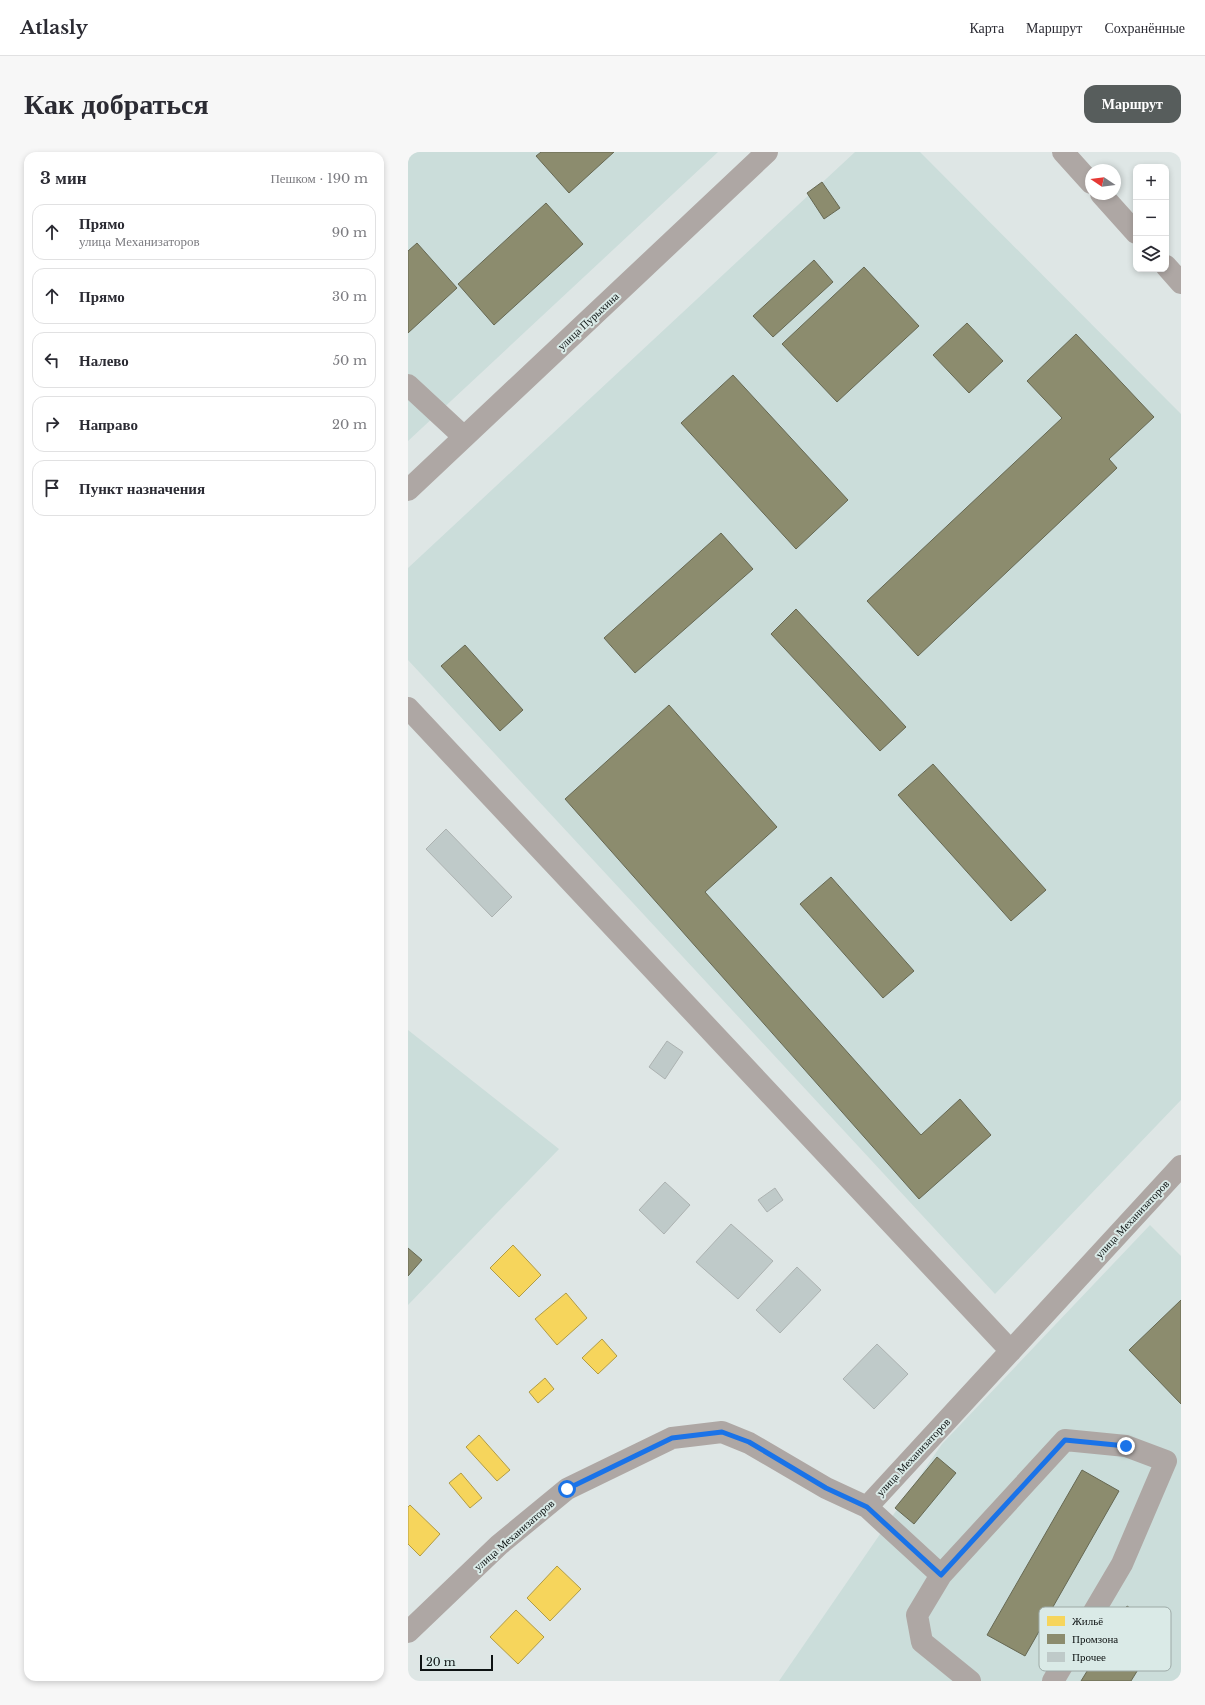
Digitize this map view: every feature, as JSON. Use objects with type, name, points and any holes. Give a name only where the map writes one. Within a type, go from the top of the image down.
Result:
[{"type":"street","name":"улица Пурыхина","points":[[408,490],[768,152]]},
{"type":"street","points":[[1063,152],[1085,176]]},
{"type":"street","points":[[1106,200],[1133,230]]},
{"type":"street","points":[[1169,269],[1181,282]]},
{"type":"street","points":[[408,385],[464,437]]},
{"type":"street","points":[[408,708],[1011,1351]]},
{"type":"street","name":"улица Механизаторов","points":[[408,1632],[499,1545],[567,1489],[672,1438],[722,1432],[749,1442],[826,1488],[867,1507],[1181,1166]]},
{"type":"street","points":[[970,1681],[922,1642],[918,1615],[941,1575],[1065,1440],[1126,1446],[1166,1461],[1122,1564],[1097,1607]]},
{"type":"street","points":[[867,1507],[941,1575]]},
{"type":"street","points":[[1053,1681],[1059,1671]]},
{"type":"shaded area","points":[[408,152],[718,152],[408,441]]},
{"type":"shaded area","points":[[855,152],[920,152],[1181,414],[1181,1100],[995,1294],[408,660],[408,568]]},
{"type":"shaded area","points":[[408,1030],[559,1149],[408,1305]]},
{"type":"shaded area","points":[[1150,1225],[1181,1256],[1181,1681],[779,1681],[942,1444]]},
{"type":"building: Жильё","points":[[513,1245],[541,1275],[519,1297],[490,1268]]},
{"type":"building: Жильё","points":[[566,1293],[587,1318],[557,1345],[535,1319]]},
{"type":"building: Жильё","points":[[602,1339],[617,1356],[598,1374],[582,1358]]},
{"type":"building: Жильё","points":[[545,1378],[554,1389],[538,1403],[529,1392]]},
{"type":"building: Жильё","points":[[479,1435],[510,1470],[497,1481],[466,1447]]},
{"type":"building: Жильё","points":[[461,1473],[482,1498],[470,1508],[449,1483]]},
{"type":"building: Жильё","points":[[410,1505],[440,1534],[420,1556],[408,1544],[408,1507]]},
{"type":"building: Жильё","points":[[557,1566],[581,1589],[550,1621],[527,1598]]},
{"type":"building: Жильё","points":[[516,1610],[544,1637],[518,1664],[490,1637]]},
{"type":"building: Промзона","points":[[541,152],[614,152],[569,193],[536,156]]},
{"type":"building: Промзона","points":[[822,182],[840,208],[824,219],[807,193]]},
{"type":"building: Промзона","points":[[546,203],[583,244],[494,325],[458,284]]},
{"type":"building: Промзона","points":[[417,243],[457,288],[408,333],[408,251]]},
{"type":"building: Промзона","points":[[814,260],[833,282],[773,337],[753,316]]},
{"type":"building: Промзона","points":[[864,267],[919,326],[837,402],[782,344]]},
{"type":"building: Промзона","points":[[967,323],[1003,361],[969,393],[933,355]]},
{"type":"building: Промзона","points":[[1076,334],[1154,417],[1109,459],[1117,468],[918,656],[867,601],[1062,418],[1027,381]]},
{"type":"building: Промзона","points":[[733,375],[848,500],[796,549],[681,423]]},
{"type":"building: Промзона","points":[[721,533],[753,569],[635,673],[604,638]]},
{"type":"building: Промзона","points":[[796,609],[906,727],[880,751],[771,634]]},
{"type":"building: Промзона","points":[[465,645],[523,710],[500,731],[441,666]]},
{"type":"building: Промзона","points":[[669,705],[777,827],[705,892],[921,1135],[960,1099],[991,1135],[919,1199],[565,799]]},
{"type":"building: Промзона","points":[[933,764],[1046,890],[1011,921],[898,795]]},
{"type":"building: Промзона","points":[[831,877],[914,971],[883,998],[800,904]]},
{"type":"building: Промзона","points":[[408,1248],[422,1260],[408,1276]]},
{"type":"building: Промзона","points":[[1181,1300],[1181,1404],[1129,1350]]},
{"type":"building: Промзона","points":[[937,1457],[956,1473],[914,1524],[895,1508]]},
{"type":"building: Промзона","points":[[1082,1470],[1119,1491],[1053,1607],[1039,1607],[1039,1631],[1025,1656],[987,1635]]},
{"type":"building: Промзона","points":[[1087,1671],[1137,1671],[1131,1681],[1081,1681]]},
{"type":"building: Прочее","points":[[446,829],[512,897],[492,917],[426,849]]},
{"type":"building: Прочее","points":[[667,1041],[683,1052],[665,1079],[649,1067]]},
{"type":"building: Прочее","points":[[665,1182],[690,1205],[664,1234],[639,1210]]},
{"type":"building: Прочее","points":[[775,1188],[783,1200],[767,1212],[758,1200]]},
{"type":"building: Прочее","points":[[731,1224],[773,1261],[738,1299],[696,1262]]},
{"type":"building: Прочее","points":[[797,1267],[821,1290],[780,1333],[756,1310]]},
{"type":"building: Прочее","points":[[877,1344],[908,1374],[874,1409],[843,1379]]},
{"type":"route","points":[[567,1489],[672,1438],[722,1432],[749,1442],[826,1488],[867,1507],[941,1575],[1065,1440],[1126,1446]]}]
